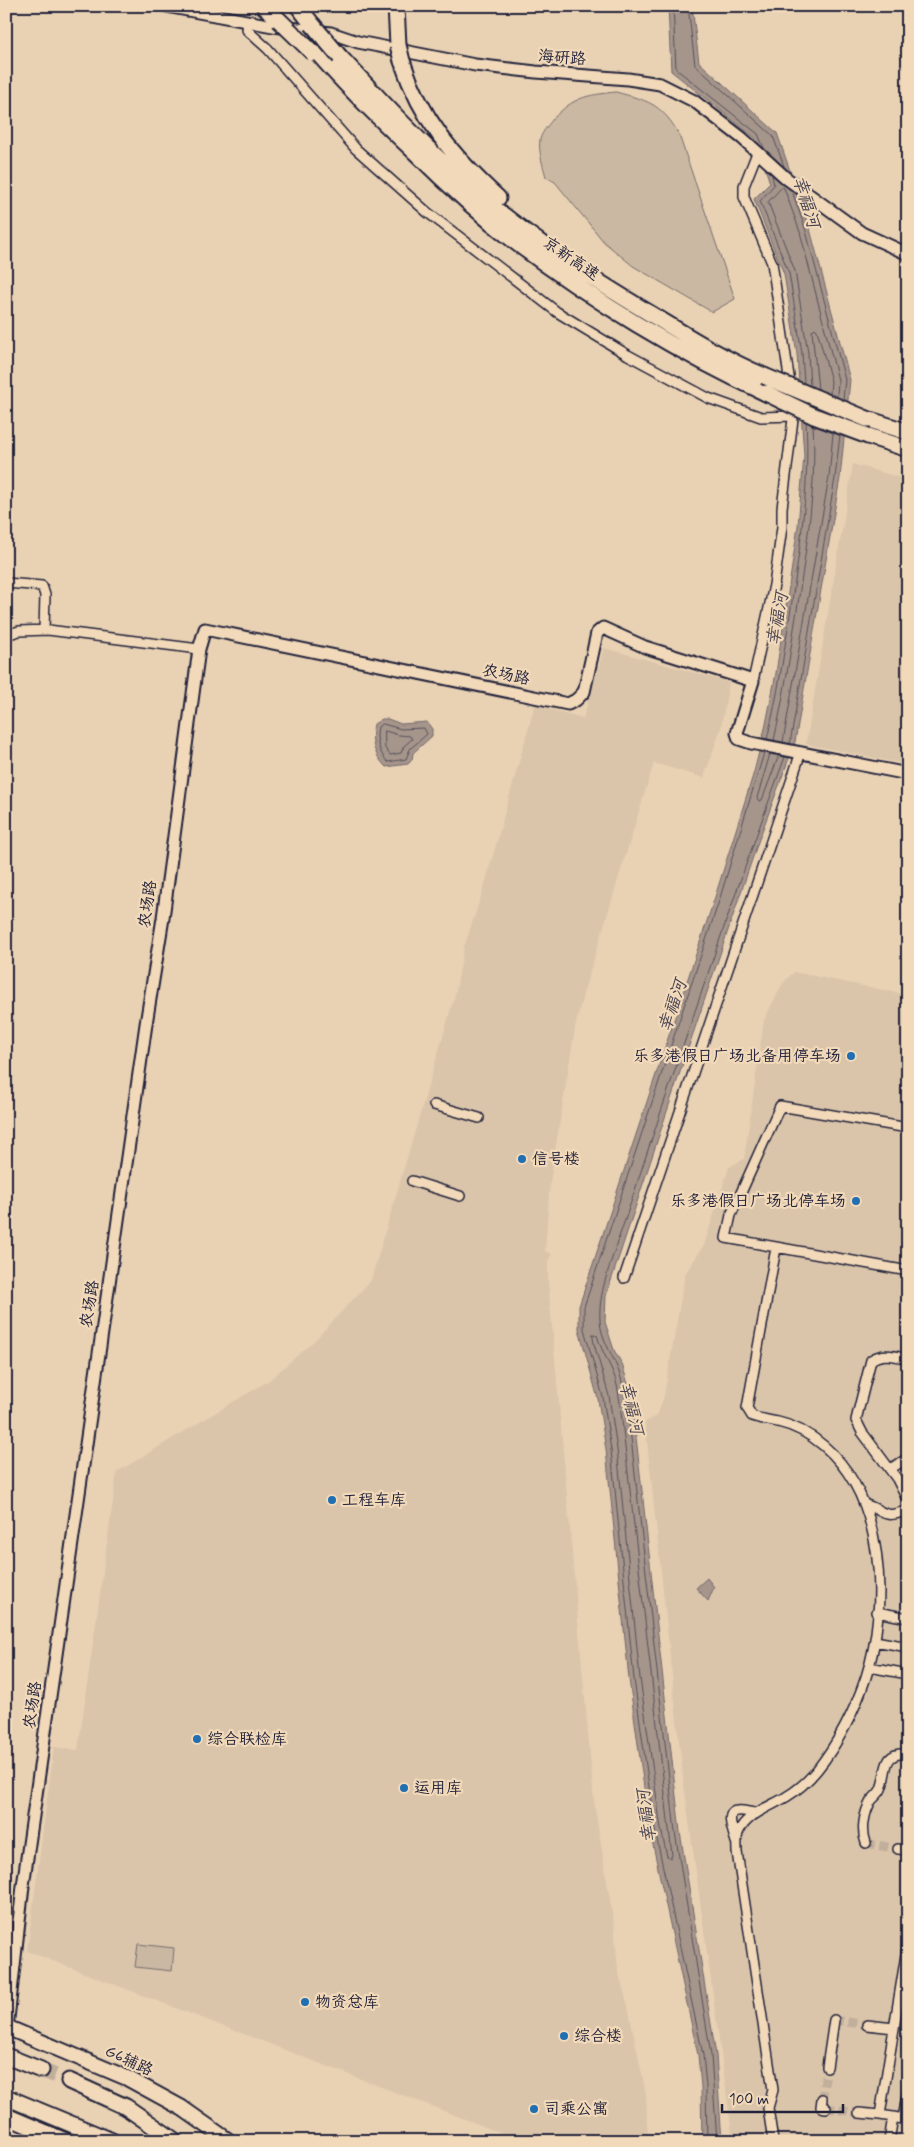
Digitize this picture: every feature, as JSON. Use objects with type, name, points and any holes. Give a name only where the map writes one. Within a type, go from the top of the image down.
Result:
[{"type":"highway","name":"京新高速","points":[[264,6],[282,16],[336,75],[456,192],[517,243],[592,295],[677,348],[766,394],[814,416],[908,449]]},
{"type":"highway","name":"京新高速","points":[[298,6],[340,57],[400,122],[467,185],[527,232],[602,285],[688,337],[764,376],[867,418],[908,432]]},
{"type":"highway","points":[[396,6],[398,45],[410,87],[420,108],[451,152],[507,205],[578,259],[602,285]]},
{"type":"highway","points":[[6,2056],[41,2070]]},
{"type":"highway","points":[[68,2081],[126,2107],[175,2141]]},
{"type":"highway","points":[[7,2097],[112,2141]]},
{"type":"highway","points":[[6,2116],[65,2141]]},
{"type":"main road","name":"G6辅路","points":[[7,2027],[127,2078],[182,2108],[229,2141]]},
{"type":"street","name":"海研路","points":[[166,6],[248,22],[331,33],[358,42],[475,65],[628,79],[660,84],[694,101],[786,178],[862,234],[908,254]]},
{"type":"street","points":[[248,22],[247,30],[268,49],[356,149],[427,212],[557,312],[628,356],[708,398],[761,417],[794,416]]},
{"type":"street","points":[[761,156],[744,186],[744,197],[772,263],[794,416],[774,585],[753,681],[737,732],[739,739],[751,743],[908,774]]},
{"type":"street","points":[[6,582],[42,586],[45,595],[44,630]]},
{"type":"street","name":"农场路","points":[[7,2027],[23,1886],[146,1024],[163,918],[199,649],[205,629],[568,704],[576,700],[584,692],[597,633],[603,628],[645,647],[753,681]]},
{"type":"street","points":[[6,635],[44,630],[199,649]]},
{"type":"street","points":[[624,1278],[800,752]]},
{"type":"street","points":[[434,1104],[479,1118]]},
{"type":"street","points":[[908,1128],[780,1106],[731,1215],[726,1238],[908,1271]]},
{"type":"street","points":[[412,1181],[460,1196]]},
{"type":"street","points":[[737,1848],[738,1833],[748,1820],[757,1812],[799,1788],[818,1768],[845,1728],[857,1702],[869,1667],[875,1642],[877,1612],[877,1569],[874,1540],[864,1504],[852,1478],[825,1447],[798,1428],[757,1418],[749,1413],[747,1408],[776,1248]]},
{"type":"street","points":[[908,1359],[888,1355],[876,1356],[871,1360],[856,1420],[862,1432],[890,1469],[908,1501]]},
{"type":"street","points":[[890,1469],[908,1458]]},
{"type":"street","points":[[864,1504],[872,1507],[880,1514],[892,1516],[908,1510]]},
{"type":"street","points":[[877,1612],[908,1618]]},
{"type":"street","points":[[875,1642],[908,1648]]},
{"type":"street","points":[[869,1667],[908,1674]]},
{"type":"street","points":[[866,1843],[863,1828],[868,1808],[872,1800],[881,1791],[886,1765],[891,1757],[897,1753],[908,1754]]},
{"type":"street","points":[[757,1812],[735,1810],[731,1812],[730,1817],[737,1848],[773,2090],[768,2108],[773,2141]]},
{"type":"street","points":[[898,1848],[908,1850]]},
{"type":"street","points":[[880,2115],[894,2028],[904,1990],[908,1942]]},
{"type":"street","points":[[827,2067],[834,2020]]},
{"type":"street","points":[[867,2025],[894,2028]]},
{"type":"street","points":[[859,2112],[903,2119],[908,2089]]},
{"type":"street","points":[[890,2141],[893,2117]]},
{"type":"shaded area","points":[[616,92],[652,104],[665,114],[678,132],[735,299],[712,312],[633,266],[604,242],[555,182],[546,177],[540,154],[540,139],[553,119],[567,106],[581,98]]},
{"type":"shaded area","points":[[853,464],[908,480],[908,765],[806,744]]},
{"type":"shaded area","points":[[604,648],[729,682],[721,728],[704,778],[654,763],[583,994],[575,1029],[550,1182],[545,1251],[552,1254],[548,1261],[548,1280],[594,1801],[614,1924],[618,1970],[628,2006],[646,2094],[648,2141],[522,2141],[27,1951],[54,1747],[78,1750],[117,1472],[268,1381],[314,1341],[371,1280],[455,995],[464,947],[484,887],[535,705],[583,718]]},
{"type":"shaded area","points":[[794,972],[908,995],[908,2141],[733,2141],[683,1778],[645,1422],[657,1416],[664,1396],[685,1274],[704,1245],[729,1167],[744,1159],[764,1020],[783,983]]},
{"type":"shaded area","points":[[138,1944],[174,1948],[172,1971],[135,1967]]},
{"type":"water","name":"幸福河","points":[[668,6],[692,6],[699,62],[777,133],[810,229],[850,380],[840,478],[795,742],[758,842],[606,1296],[605,1322],[614,1350],[622,1364],[633,1410],[680,1832],[716,2055],[722,2141],[702,2141],[701,2087],[698,2055],[650,1831],[629,1679],[606,1450],[598,1399],[579,1329],[579,1306],[714,900],[754,772],[776,673],[798,526],[804,456],[797,354],[784,274],[754,199],[770,183],[755,138],[671,71]]},
{"type":"water","points":[[382,719],[388,719],[401,724],[427,722],[432,729],[432,736],[413,753],[412,760],[408,764],[386,767],[378,758],[372,736],[374,724]]},
{"type":"water","points":[[707,1578],[714,1587],[708,1601],[696,1588]]},
{"type":"tunnel","points":[[866,1843],[898,1849]]},
{"type":"tunnel","points":[[834,2020],[867,2025]]},
{"type":"tunnel","points":[[822,2099],[827,2067]]},
{"type":"tunnel","points":[[41,2070],[69,2081]]},
{"type":"tunnel","points":[[826,2108],[859,2113]]},
{"type":"place","name":"乐多港假日广场北备用停车场","points":[[851,1056]]},
{"type":"place","name":"信号楼","points":[[522,1159]]},
{"type":"place","name":"乐多港假日广场北停车场","points":[[856,1201]]},
{"type":"place","name":"工程车库","points":[[332,1500]]},
{"type":"place","name":"综合联检库","points":[[197,1739]]},
{"type":"place","name":"运用库","points":[[404,1788]]},
{"type":"place","name":"物资总库","points":[[305,2002]]},
{"type":"place","name":"综合楼","points":[[564,2036]]},
{"type":"place","name":"司乘公寓","points":[[534,2109]]}]
